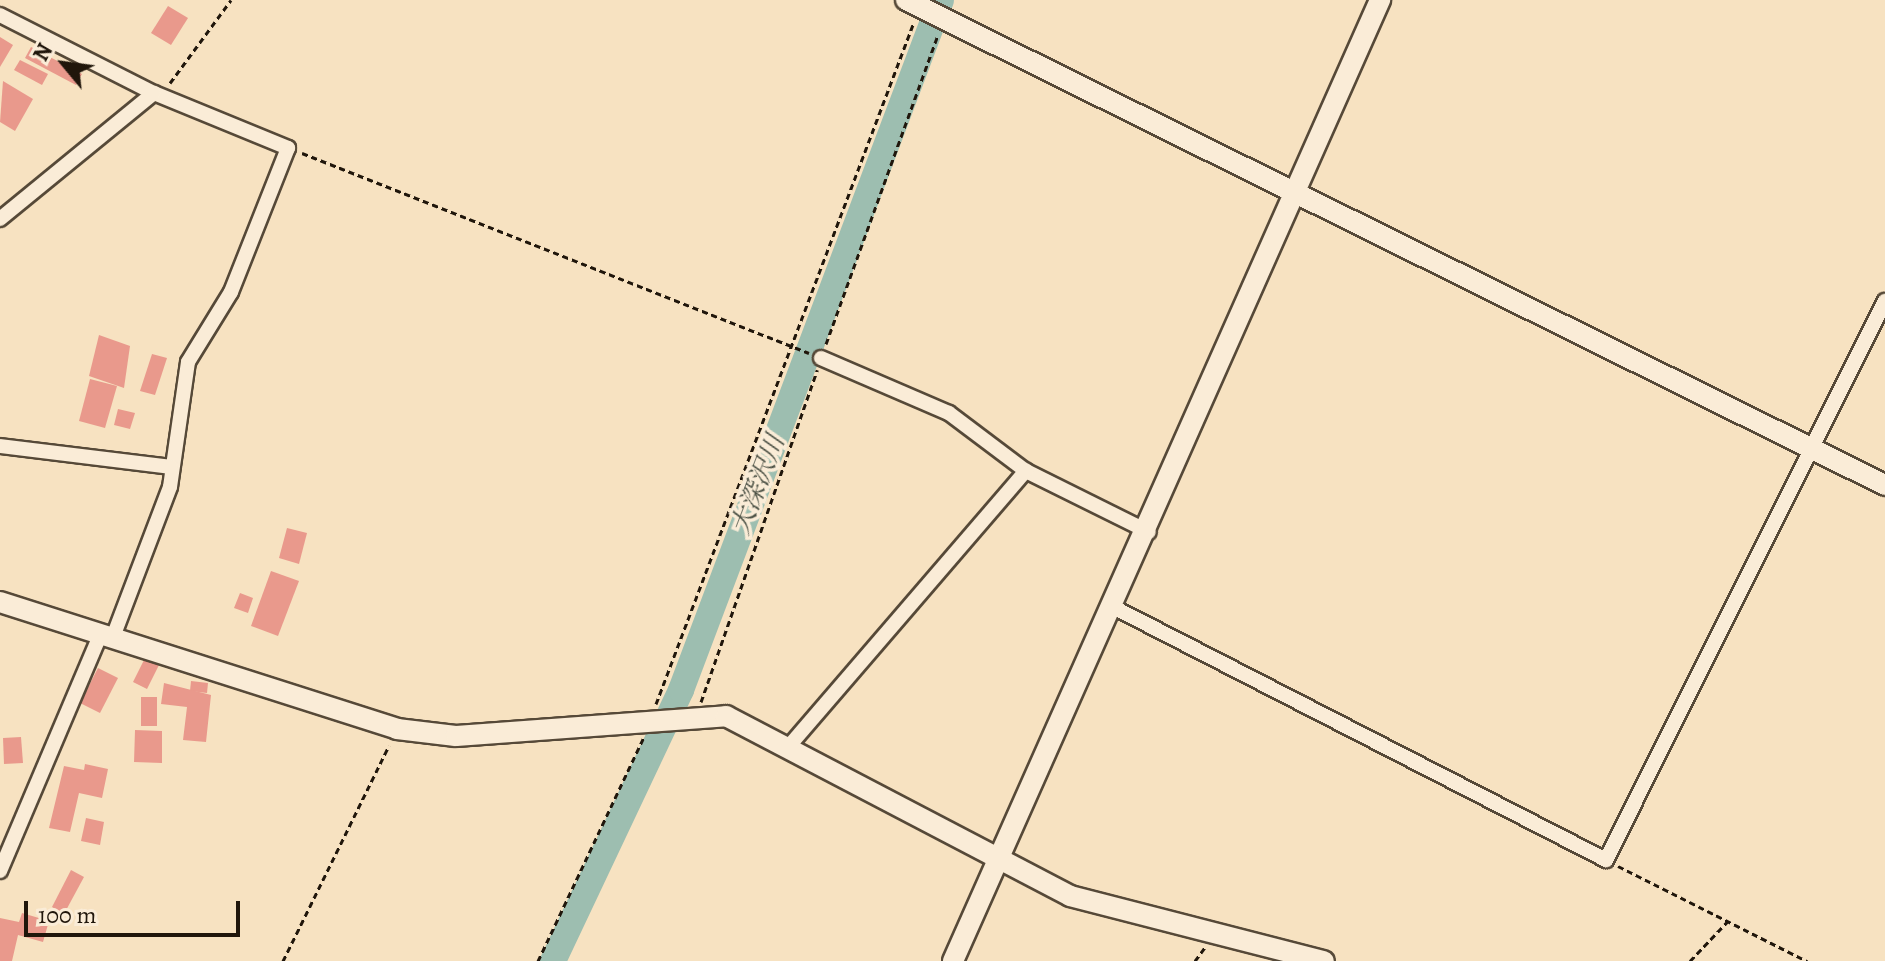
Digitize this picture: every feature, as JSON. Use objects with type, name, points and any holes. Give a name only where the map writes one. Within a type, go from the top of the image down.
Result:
[{"type":"street","points":[[953,961],[1001,862],[1149,532],[1380,0]]},
{"type":"street","points":[[913,2],[946,15],[1885,485]]},
{"type":"street","points":[[0,15],[157,94],[288,148],[231,292],[188,362],[171,467],[106,638],[0,871]]},
{"type":"street","points":[[0,219],[157,94]]},
{"type":"street","points":[[1115,608],[1606,860],[1885,301]]},
{"type":"street","points":[[821,358],[949,413],[1026,471],[1149,532]]},
{"type":"street","points":[[0,446],[171,467]]},
{"type":"street","points":[[790,745],[1026,471]]},
{"type":"street","points":[[0,602],[397,729],[456,736],[651,718],[726,716],[790,745],[1001,862],[1070,896],[1324,961]]},
{"type":"path","points":[[157,94],[231,0]]},
{"type":"path","points":[[538,961],[651,718],[791,345],[913,2]]},
{"type":"path","points":[[288,148],[821,358]]},
{"type":"path","points":[[283,961],[397,729]]},
{"type":"path","points":[[1606,860],[1807,961]]},
{"type":"path","points":[[1690,961],[1728,921]]},
{"type":"building","points":[[168,6],[188,18],[171,45],[151,33]]},
{"type":"building","points":[[0,37],[13,45],[0,67]]},
{"type":"building","points":[[31,47],[82,74],[76,85],[25,58]]},
{"type":"building","points":[[20,60],[48,74],[42,85],[14,70]]},
{"type":"building","points":[[3,81],[33,99],[15,131],[0,122]]},
{"type":"building","points":[[99,335],[130,346],[124,388],[89,376]]},
{"type":"building","points":[[152,354],[167,358],[155,395],[140,391]]},
{"type":"building","points":[[90,379],[117,386],[105,428],[79,421]]},
{"type":"building","points":[[118,409],[135,413],[130,429],[114,425]]},
{"type":"building","points":[[287,528],[307,533],[299,564],[279,558]]},
{"type":"building","points":[[271,571],[299,581],[278,636],[251,626]]},
{"type":"building","points":[[240,593],[253,598],[248,613],[234,608]]},
{"type":"building","points":[[145,658],[159,665],[147,689],[133,682]]},
{"type":"building","points":[[98,668],[118,678],[100,713],[80,703]]},
{"type":"building","points":[[191,681],[208,683],[207,693],[190,691]]},
{"type":"building","points":[[164,683],[211,695],[206,742],[183,740],[187,707],[161,704]]},
{"type":"building","points":[[141,697],[157,697],[157,726],[141,726]]},
{"type":"building","points":[[135,730],[162,731],[162,763],[134,762]]},
{"type":"building","points":[[21,737],[23,763],[4,764],[3,738]]},
{"type":"building","points":[[85,764],[108,769],[102,798],[79,793],[70,832],[49,828],[64,766],[84,770]]},
{"type":"building","points":[[86,818],[104,822],[100,845],[81,841]]},
{"type":"building","points":[[71,870],[84,877],[64,914],[52,907]]},
{"type":"building","points":[[22,913],[49,921],[43,942],[18,935],[12,961],[0,961],[0,918],[19,922]]},
{"type":"waterway","name":"大深沢川","points":[[553,961],[681,690],[941,0]]}]
